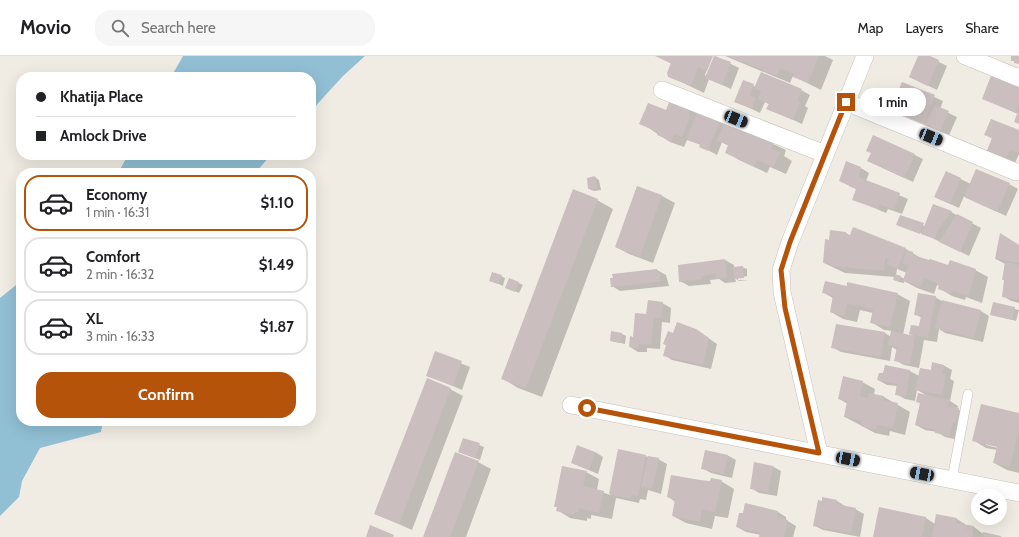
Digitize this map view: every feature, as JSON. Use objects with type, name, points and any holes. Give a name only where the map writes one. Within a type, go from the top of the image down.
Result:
[{"type":"street","points":[[819,453],[785,308],[781,270],[788,247],[865,56]]},
{"type":"street","points":[[965,56],[1019,78]]},
{"type":"street","points":[[662,90],[825,154]]},
{"type":"street","points":[[846,102],[1016,172]]},
{"type":"street","points":[[571,405],[1019,493]]},
{"type":"lane","points":[[952,479],[968,394]]},
{"type":"water","points":[[183,56],[365,56],[343,76],[316,106],[316,72],[174,72]]},
{"type":"water","points":[[125,160],[267,160],[259,168],[121,168]]},
{"type":"water","points":[[16,285],[16,426],[102,426],[101,432],[40,448],[22,481],[19,497],[0,516],[0,298]]},
{"type":"building","points":[[655,56],[713,56],[707,71],[698,67],[691,86],[668,77],[667,73],[671,63]]},
{"type":"building","points":[[714,56],[731,62],[722,85],[705,78]]},
{"type":"building","points":[[728,56],[819,56],[808,83],[793,77],[794,74],[780,68],[777,76]]},
{"type":"building","points":[[918,56],[930,56],[939,60],[928,86],[909,77]]},
{"type":"building","points":[[1011,56],[1019,56],[1019,64],[1011,61]]},
{"type":"building","points":[[761,72],[802,89],[797,101],[800,102],[793,120],[766,109],[769,104],[758,99],[761,91],[754,88]]},
{"type":"building","points":[[992,73],[1019,84],[1019,104],[1016,113],[982,99]]},
{"type":"building","points":[[743,80],[754,84],[750,95],[756,98],[752,109],[734,102]]},
{"type":"building","points":[[902,82],[935,95],[924,124],[887,109],[895,90],[898,91]]},
{"type":"building","points":[[672,95],[693,104],[689,112],[690,117],[682,137],[674,134],[671,141],[657,135],[658,132],[639,124],[648,103],[666,110]]},
{"type":"building","points":[[935,105],[949,111],[938,136],[922,129]]},
{"type":"building","points":[[699,106],[722,115],[708,151],[699,147],[700,144],[687,139]]},
{"type":"building","points":[[1019,109],[1019,124],[1014,122]]},
{"type":"building","points":[[991,119],[1019,130],[1019,153],[1010,150],[1005,161],[986,153],[992,138],[984,135]]},
{"type":"building","points":[[725,122],[774,141],[771,149],[780,152],[773,167],[757,160],[754,166],[725,153],[728,145],[717,141]]},
{"type":"building","points":[[873,135],[915,154],[904,178],[867,161],[871,153],[866,151]]},
{"type":"building","points":[[846,161],[861,167],[858,177],[900,193],[894,210],[879,204],[878,209],[852,200],[856,189],[839,181]]},
{"type":"building","points":[[976,169],[1010,183],[997,212],[964,197]]},
{"type":"building","points":[[946,171],[961,178],[950,204],[934,197]]},
{"type":"building","points":[[595,176],[597,188],[588,189],[587,178]]},
{"type":"building","points":[[637,186],[662,195],[640,257],[615,247]]},
{"type":"building","points":[[573,189],[598,199],[526,388],[501,379]]},
{"type":"building","points":[[933,204],[952,211],[938,230],[935,239],[921,234]]},
{"type":"building","points":[[957,214],[973,222],[960,252],[939,242]]},
{"type":"building","points":[[900,215],[924,223],[920,234],[896,225]]},
{"type":"building","points":[[853,227],[906,248],[898,269],[887,264],[889,259],[885,258],[884,271],[831,266],[831,264],[823,263],[825,239],[829,240],[830,230],[846,232],[846,235],[850,235]]},
{"type":"building","points":[[1000,233],[1019,245],[1019,263],[995,259]]},
{"type":"building","points":[[907,250],[913,252],[913,255],[929,260],[930,259],[948,265],[950,260],[976,269],[969,296],[953,291],[952,294],[938,289],[939,284],[924,278],[921,287],[903,281],[908,265],[902,263]]},
{"type":"building","points":[[725,259],[727,277],[716,279],[715,274],[702,276],[702,279],[679,282],[678,265]]},
{"type":"building","points":[[1005,262],[1019,265],[1019,300],[1002,297],[1004,280],[1002,280]]},
{"type":"building","points":[[743,266],[744,278],[734,279],[733,267]]},
{"type":"building","points":[[657,269],[658,273],[660,273],[660,282],[611,287],[610,278],[613,278],[612,274]]},
{"type":"building","points":[[492,272],[502,275],[498,284],[489,281]]},
{"type":"building","points":[[895,274],[901,276],[900,282],[893,280]]},
{"type":"building","points":[[509,278],[519,282],[515,292],[505,288]]},
{"type":"building","points":[[825,281],[847,286],[847,282],[898,293],[890,327],[870,323],[873,309],[847,303],[844,316],[830,312],[833,295],[822,293]]},
{"type":"building","points":[[918,293],[936,296],[928,338],[909,334],[911,325],[919,326],[921,316],[914,315]]},
{"type":"building","points":[[648,300],[663,302],[661,318],[654,318],[651,345],[639,344],[638,348],[629,347],[630,336],[633,337],[635,313],[646,314]]},
{"type":"building","points":[[942,300],[981,310],[974,338],[935,328]]},
{"type":"building","points":[[993,302],[1015,307],[1012,320],[990,315]]},
{"type":"building","points":[[677,322],[696,329],[709,338],[703,365],[663,356],[666,345],[663,344],[668,331],[673,333]]},
{"type":"building","points":[[836,324],[885,332],[881,357],[831,348]]},
{"type":"building","points":[[611,331],[622,333],[621,343],[610,341]]},
{"type":"building","points":[[891,331],[915,336],[910,364],[894,361],[897,347],[888,345]]},
{"type":"building","points":[[435,351],[462,361],[453,386],[426,376]]},
{"type":"building","points":[[932,362],[944,365],[942,374],[946,375],[942,395],[915,390],[920,368],[931,370]]},
{"type":"building","points":[[885,365],[910,370],[906,397],[895,395],[897,384],[877,380],[879,373],[883,373]]},
{"type":"building","points":[[843,376],[863,381],[860,396],[868,398],[869,393],[884,396],[883,400],[898,403],[893,428],[877,425],[876,430],[861,426],[862,421],[844,417],[847,401],[838,399]]},
{"type":"building","points":[[427,378],[451,388],[399,524],[374,514]]},
{"type":"building","points":[[918,393],[950,400],[948,406],[959,408],[956,423],[953,422],[950,436],[935,433],[936,430],[915,425],[920,403],[916,402]]},
{"type":"building","points":[[981,404],[1019,413],[1019,429],[1010,467],[993,463],[997,447],[972,441]]},
{"type":"building","points":[[463,438],[480,443],[475,458],[458,452]]},
{"type":"building","points":[[577,445],[595,452],[589,470],[571,463]]},
{"type":"building","points":[[618,449],[646,455],[638,496],[631,495],[631,499],[609,494]]},
{"type":"building","points":[[705,450],[728,455],[724,474],[701,469]]},
{"type":"building","points":[[455,452],[479,461],[450,537],[423,537]]},
{"type":"building","points":[[648,456],[659,458],[652,489],[641,487]]},
{"type":"building","points":[[754,462],[773,466],[768,492],[750,489]]},
{"type":"building","points":[[562,466],[587,471],[583,486],[604,491],[599,513],[579,508],[578,512],[575,512],[574,515],[556,511],[557,507],[554,507]]},
{"type":"building","points":[[671,475],[710,481],[711,478],[722,480],[715,512],[702,509],[700,522],[672,516],[675,499],[667,497]]},
{"type":"building","points":[[822,497],[837,500],[836,504],[856,508],[851,533],[813,526],[818,500],[822,501]]},
{"type":"building","points":[[745,503],[778,511],[777,517],[788,520],[784,537],[759,537],[760,533],[736,527],[739,513],[743,513]]},
{"type":"building","points":[[879,507],[926,517],[922,537],[873,537]]},
{"type":"building","points":[[936,514],[957,518],[956,523],[974,526],[972,537],[932,537]]},
{"type":"building","points":[[370,525],[394,535],[393,537],[366,537]]},
{"type":"building","points":[[983,532],[1001,536],[1001,537],[982,537]]},
{"type":"route","points":[[587,408],[819,453],[785,308],[782,292],[781,270],[784,257],[846,102]]}]
